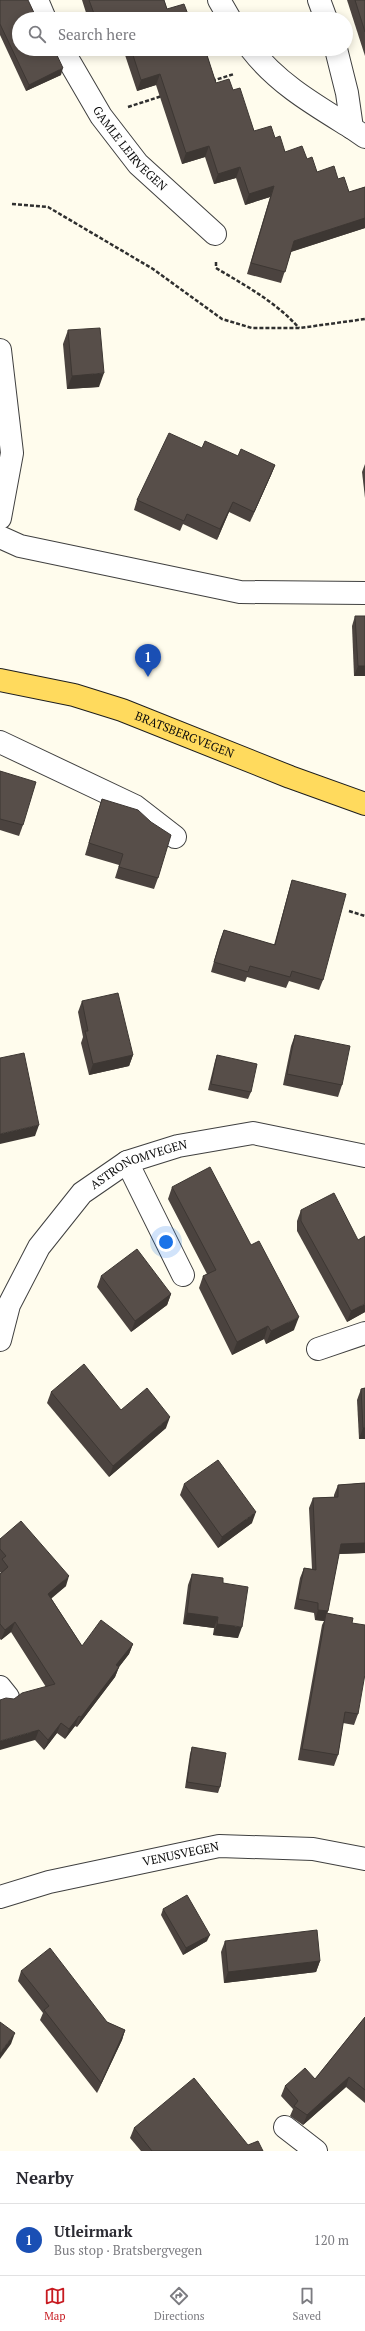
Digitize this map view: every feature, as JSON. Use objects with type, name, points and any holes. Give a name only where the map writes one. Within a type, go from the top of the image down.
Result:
[{"type":"main road","name":"BRATSBERGVEGEN","points":[[0,680],[74,695],[122,710],[290,777],[365,804]]},
{"type":"street","points":[[37,0],[41,12]]},
{"type":"street","points":[[219,0],[226,12]]},
{"type":"street","points":[[319,0],[323,12]]},
{"type":"street","name":"GAMLE LEIRVEGEN","points":[[66,56],[101,116],[138,164],[215,234]]},
{"type":"street","points":[[338,56],[359,132]]},
{"type":"street","points":[[257,57],[291,89],[359,132]]},
{"type":"street","points":[[0,350],[12,453],[0,518]]},
{"type":"street","points":[[0,537],[20,546],[240,592],[365,593]]},
{"type":"street","points":[[0,742],[135,806],[175,837]]},
{"type":"street","name":"ASTRONOMVEGEN","points":[[0,1340],[10,1305],[39,1247],[82,1193],[127,1162],[178,1146],[254,1133],[365,1156]]},
{"type":"street","points":[[127,1162],[183,1275]]},
{"type":"street","points":[[318,1349],[365,1333]]},
{"type":"street","name":"VENUSVEGEN","points":[[0,1897],[49,1882],[219,1846],[313,1849],[365,1859]]},
{"type":"street","points":[[285,2127],[316,2151]]},
{"type":"path","points":[[204,83],[257,57]]},
{"type":"path","points":[[101,116],[167,95]]},
{"type":"path","points":[[12,204],[48,207],[153,269],[222,319],[252,328],[300,328],[365,319]]},
{"type":"path","points":[[215,234],[216,268],[268,300],[286,314],[300,328]]},
{"type":"path","points":[[349,911],[365,916]]},
{"type":"building","points":[[0,0],[28,0],[34,12],[12,12],[12,49],[0,24]]},
{"type":"building","points":[[89,0],[164,0],[167,9],[184,4],[187,12],[93,12]]},
{"type":"building","points":[[355,0],[365,0],[365,32]]},
{"type":"building","points":[[15,56],[57,56],[63,68],[29,85]]},
{"type":"building","points":[[133,56],[207,56],[216,83],[229,79],[233,90],[240,88],[254,131],[271,126],[275,138],[280,136],[285,152],[302,146],[307,159],[312,157],[317,172],[334,166],[338,179],[344,177],[349,192],[365,187],[365,218],[294,241],[285,272],[251,263],[274,186],[249,194],[240,167],[218,174],[209,146],[186,153],[160,74],[141,80]]},
{"type":"building","points":[[100,328],[104,373],[72,376],[68,330]]},
{"type":"building","points":[[169,433],[202,448],[205,441],[238,456],[241,449],[275,465],[254,512],[233,502],[220,529],[187,514],[184,521],[137,500]]},
{"type":"building","points":[[355,616],[365,616],[365,666],[358,666]]},
{"type":"building","points":[[0,771],[36,782],[23,825],[0,819]]},
{"type":"building","points":[[102,799],[138,810],[151,822],[171,835],[158,878],[119,867],[123,854],[89,843]]},
{"type":"building","points":[[292,880],[346,894],[323,980],[292,971],[290,977],[250,966],[248,972],[214,962],[224,930],[275,945]]},
{"type":"building","points":[[118,993],[133,1055],[93,1064],[85,1031],[88,1031],[82,1001]]},
{"type":"building","points":[[295,1035],[350,1046],[342,1085],[287,1074]]},
{"type":"building","points":[[24,1053],[39,1125],[0,1134],[0,1058]]},
{"type":"building","points":[[217,1055],[257,1064],[251,1092],[211,1084]]},
{"type":"building","points":[[210,1167],[251,1245],[259,1241],[299,1317],[271,1331],[268,1326],[237,1342],[203,1276],[216,1270],[172,1187]]},
{"type":"building","points":[[334,1193],[358,1240],[365,1236],[365,1304],[351,1311],[301,1221],[301,1210]]},
{"type":"building","points":[[137,1249],[171,1294],[135,1321],[101,1276]]},
{"type":"building","points":[[84,1364],[121,1410],[147,1388],[170,1417],[113,1466],[51,1392]]},
{"type":"building","points":[[365,1388],[365,1428],[363,1428],[361,1389]]},
{"type":"building","points":[[218,1460],[256,1512],[222,1537],[184,1484]]},
{"type":"building","points":[[365,1483],[365,1543],[341,1544],[328,1611],[318,1610],[318,1603],[298,1599],[304,1568],[316,1570],[313,1498],[338,1497],[338,1485]]},
{"type":"building","points":[[21,1521],[69,1576],[48,1594],[82,1646],[101,1620],[133,1644],[116,1665],[119,1667],[81,1717],[79,1716],[69,1729],[61,1723],[48,1740],[39,1730],[0,1741],[0,1700],[6,1698],[14,1699],[22,1693],[55,1684],[15,1622],[5,1630],[0,1624],[0,1574],[8,1567],[2,1559],[6,1556],[0,1549],[0,1539]]},
{"type":"building","points":[[192,1574],[223,1578],[223,1583],[248,1587],[242,1627],[217,1624],[218,1617],[187,1613]]},
{"type":"building","points":[[326,1613],[353,1618],[352,1623],[365,1625],[365,1674],[358,1714],[345,1712],[338,1755],[302,1749]]},
{"type":"building","points":[[192,1747],[226,1753],[220,1787],[187,1782]]},
{"type":"building","points":[[187,1895],[210,1935],[186,1948],[163,1909]]},
{"type":"building","points":[[317,1930],[320,1961],[228,1972],[225,1941]]},
{"type":"building","points":[[50,1948],[107,2022],[125,2030],[101,2083],[44,2010],[49,2006],[21,1971]]},
{"type":"building","points":[[365,2017],[365,2090],[349,2077],[307,2115],[294,2106],[298,2101],[285,2086],[305,2068],[315,2079]]},
{"type":"building","points":[[0,2022],[15,2033],[0,2053]]},
{"type":"building","points":[[194,2078],[248,2145],[258,2141],[263,2151],[152,2151],[134,2128]]},
{"type":"place","name":"Utleirmark","points":[[148,677]]}]
